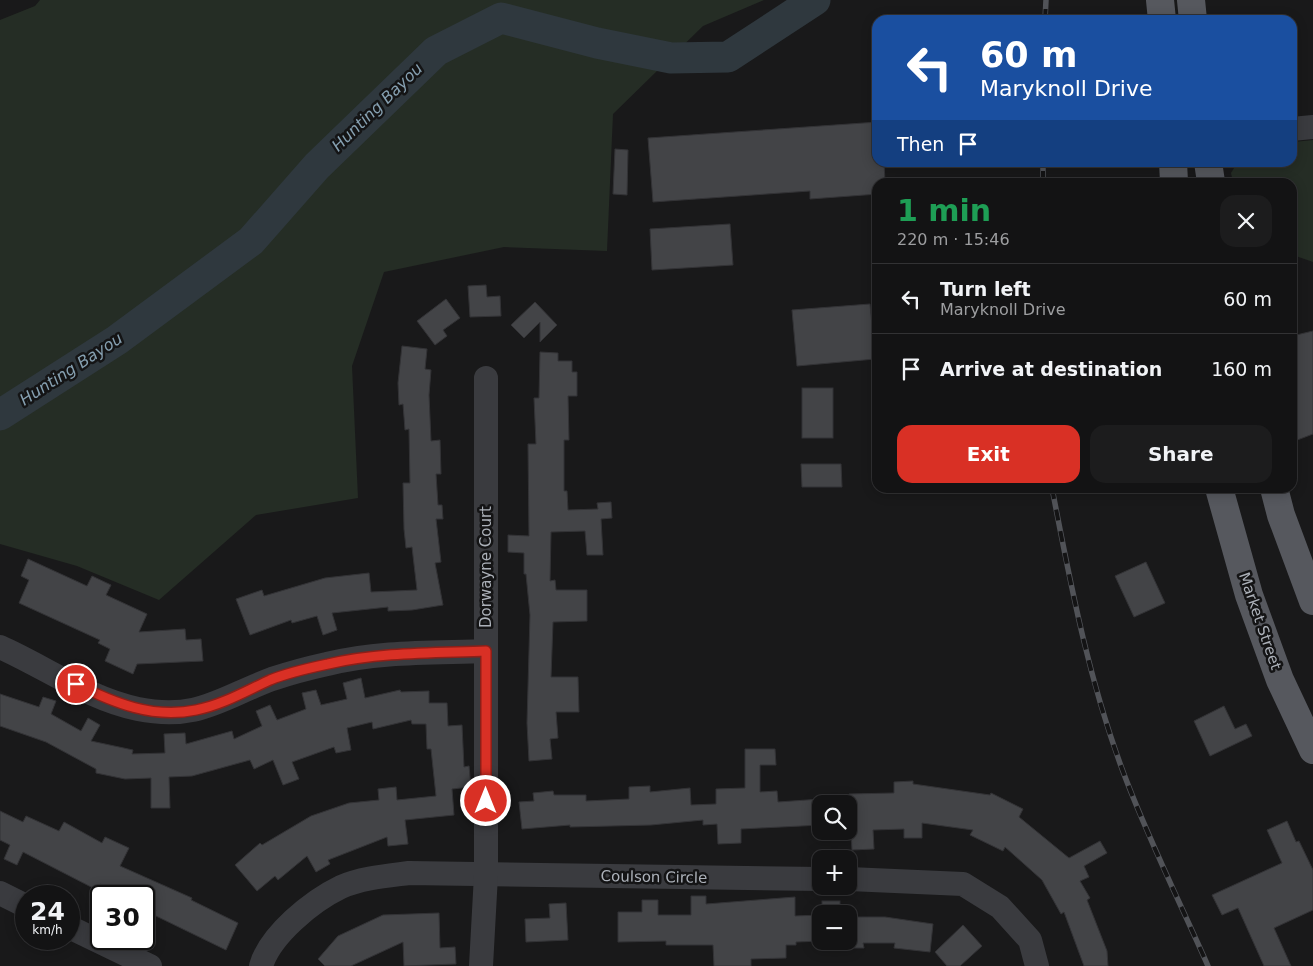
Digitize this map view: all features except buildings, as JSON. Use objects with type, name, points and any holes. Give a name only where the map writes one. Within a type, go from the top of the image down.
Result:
[{"type":"main road","points":[[1160,0],[1162,15]]},
{"type":"main road","points":[[1191,0],[1192,15]]},
{"type":"main road","name":"Market Street","points":[[1220,493],[1249,595],[1280,680],[1313,750]]},
{"type":"main road","points":[[1275,493],[1281,515],[1313,600]]},
{"type":"street","points":[[1297,129],[1313,127]]},
{"type":"street","name":"Dorwayne Court","points":[[482,966],[486,875],[486,378]]},
{"type":"street","points":[[0,647],[111,702],[139,709],[168,712],[196,710],[223,701],[272,679],[357,658],[486,651]]},
{"type":"street","name":"Coulson Circle","points":[[261,966],[264,957],[287,926],[314,904],[342,887],[375,877],[409,873],[812,879]]},
{"type":"street","points":[[857,879],[963,884],[1000,907],[1030,940],[1037,966]]},
{"type":"street","points":[[0,893],[15,900]]},
{"type":"street","points":[[80,932],[150,966]]},
{"type":"shaded area","points":[[40,0],[764,0],[703,26],[613,114],[607,251],[504,247],[384,272],[352,366],[358,498],[256,515],[159,600],[77,566],[0,544],[0,20],[35,6]]},
{"type":"shaded area","points":[[1313,140],[1313,262],[1297,256],[1297,178],[1232,178],[1231,173],[1235,167],[1297,167],[1297,142]]},
{"type":"waterway","name":"Hunting Bayou","points":[[0,415],[117,340],[251,241],[317,166],[436,51],[501,18],[597,43],[671,58],[728,57],[815,0]]},
{"type":"railway","points":[[1045,15],[1046,0]]},
{"type":"railway","points":[[1043,167],[1043,178]]},
{"type":"railway","points":[[1053,493],[1083,636],[1102,710],[1127,782],[1146,828],[1208,966]]},
{"type":"route","points":[[76,684],[111,702],[139,709],[168,712],[196,710],[223,701],[272,679],[357,658],[486,651],[486,801]]}]
